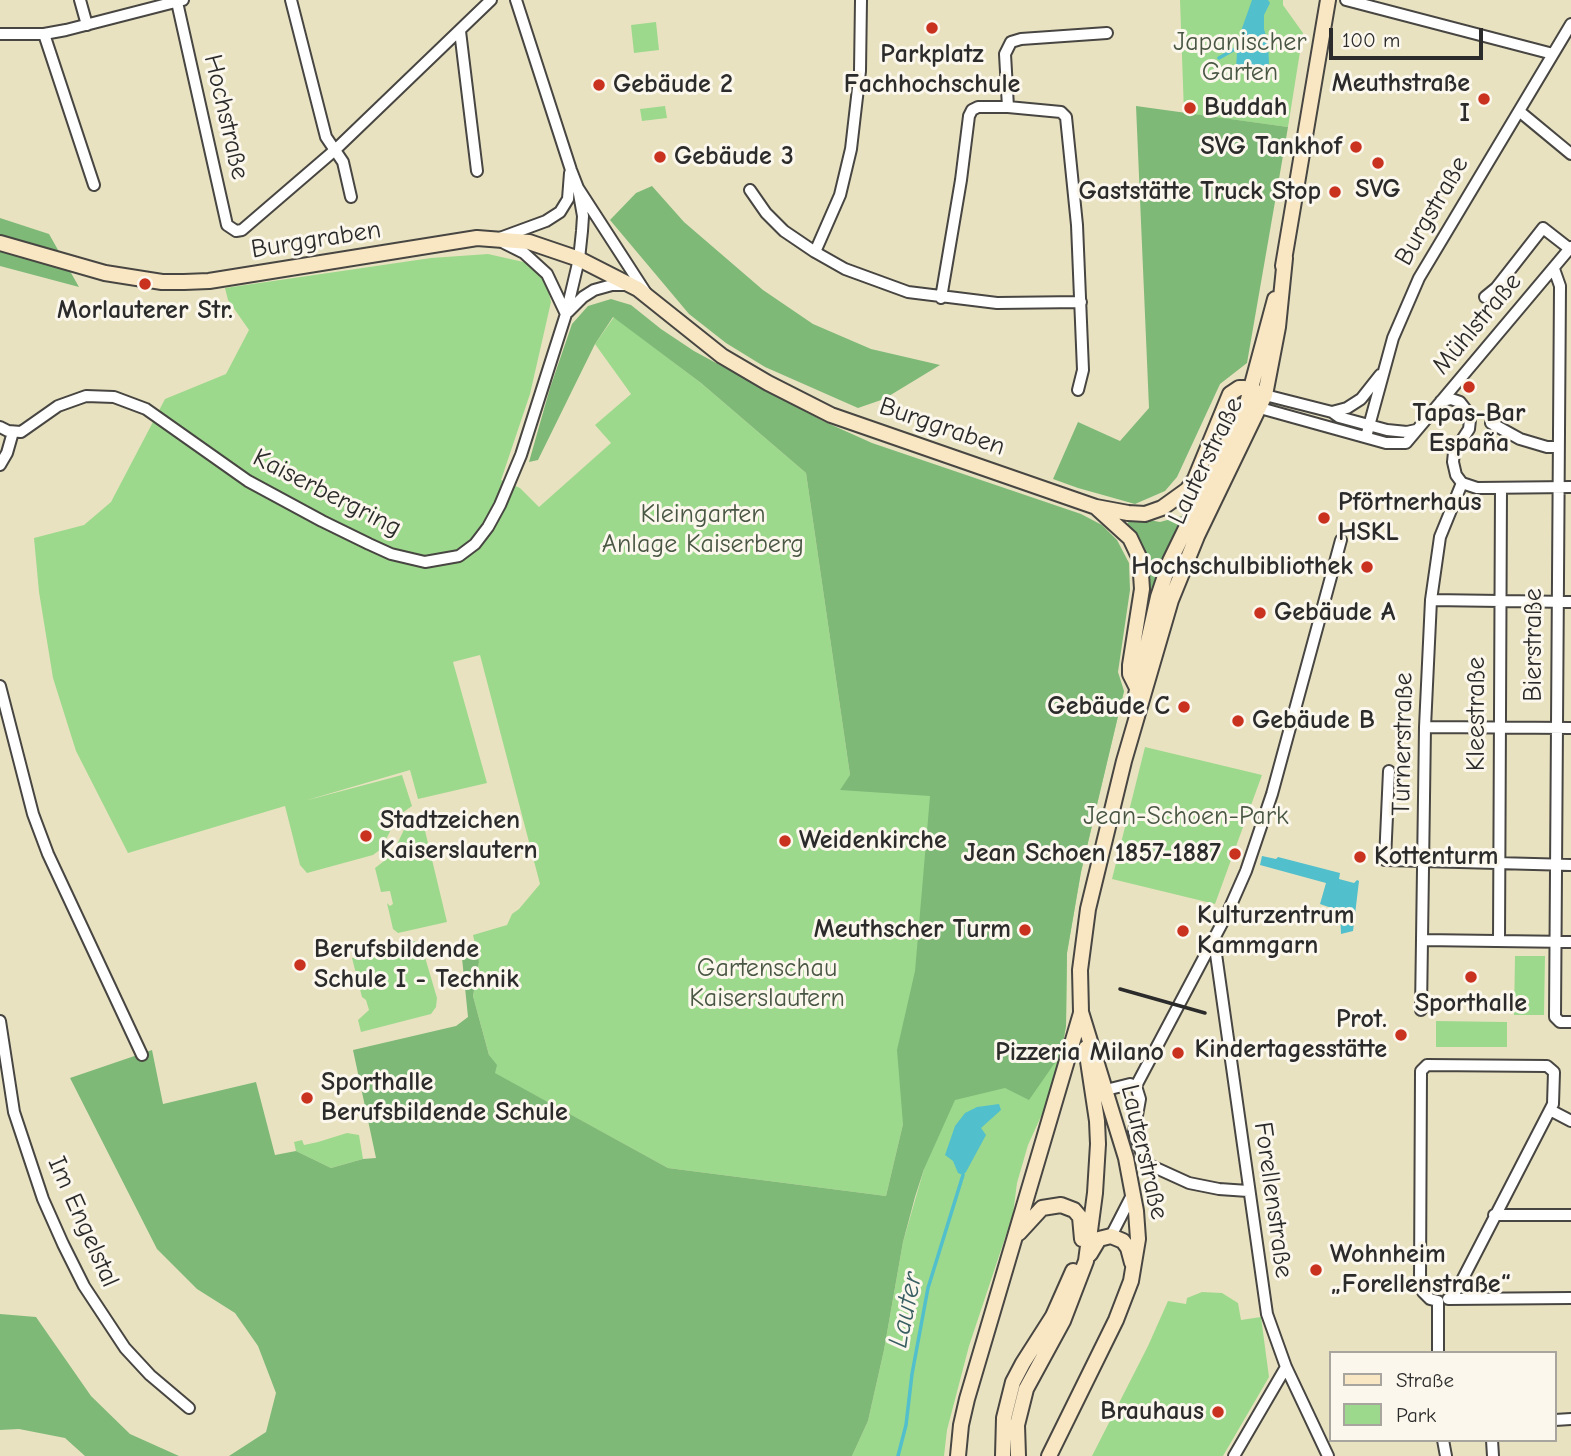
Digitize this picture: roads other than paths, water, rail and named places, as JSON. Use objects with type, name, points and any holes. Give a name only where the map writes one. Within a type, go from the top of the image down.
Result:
[{"type":"main road","name":"Lauterstraße","points":[[1049,1456],[1112,1329],[1134,1270],[1138,1239],[1126,1158],[1081,1012],[1080,970],[1086,918],[1124,761],[1171,600],[1256,399],[1285,258],[1328,0]]},
{"type":"main road","name":"Burggraben","points":[[0,243],[105,273],[162,282],[209,281],[477,238],[529,242],[561,251],[629,285],[722,356],[831,415],[1096,507],[1146,513],[1175,501],[1195,479],[1220,418],[1235,401],[1256,399]]},
{"type":"main road","name":"Lauterstraße","points":[[1124,761],[1136,687],[1158,597],[1170,561],[1256,399]]},
{"type":"main road","points":[[1096,507],[1130,538],[1140,559],[1142,589],[1130,665],[1130,674],[1136,687]]},
{"type":"main road","name":"Lauterstraße","points":[[958,1456],[967,1399],[1081,1012]]},
{"type":"main road","points":[[1081,1012],[1098,1130],[1098,1171],[1086,1261]]},
{"type":"main road","points":[[1016,1237],[1042,1208],[1061,1205],[1074,1210],[1080,1217],[1082,1244]]},
{"type":"main road","points":[[1003,1456],[1004,1418],[1013,1382],[1059,1306],[1092,1216]]},
{"type":"main road","points":[[1018,1456],[1017,1425],[1026,1389],[1063,1321],[1095,1244],[1105,1236],[1123,1241],[1128,1248],[1134,1270]]},
{"type":"street","points":[[79,0],[87,25]]},
{"type":"street","points":[[291,0],[326,137],[343,162],[351,197]]},
{"type":"street","points":[[335,150],[491,0]]},
{"type":"street","points":[[516,0],[578,188],[650,300]]},
{"type":"street","points":[[815,251],[840,195],[851,149],[860,58],[861,0]]},
{"type":"street","points":[[1346,0],[1553,54]]},
{"type":"street","points":[[0,34],[44,34],[180,1]]},
{"type":"street","name":"Hochstraße","points":[[180,1],[227,225],[232,230],[242,230],[335,150]]},
{"type":"street","name":"Burgstraße","points":[[1366,437],[1397,325],[1419,278],[1571,24]]},
{"type":"street","points":[[460,32],[477,172]]},
{"type":"street","points":[[1008,107],[1005,54],[1012,42],[1021,39],[1107,33]]},
{"type":"street","points":[[44,34],[94,185]]},
{"type":"street","points":[[941,298],[972,110],[978,107],[1008,107],[1052,109],[1061,112],[1066,117],[1077,225],[1083,370],[1078,390]]},
{"type":"street","points":[[1519,111],[1571,155]]},
{"type":"street","name":"Burggraben","points":[[497,239],[546,221],[560,212],[568,199],[570,170]]},
{"type":"street","name":"Kaiserbergring","points":[[13,432],[29,428],[58,406],[86,396],[114,397],[146,409],[248,481],[321,521],[391,554],[425,562],[459,556],[475,544],[500,505],[521,455],[566,314],[579,259],[583,216],[578,188]]},
{"type":"street","points":[[750,190],[766,213],[784,231],[845,269],[883,284],[941,298],[997,303],[1081,302]]},
{"type":"street","points":[[1485,297],[1496,288],[1543,228],[1570,248]]},
{"type":"street","points":[[497,239],[524,253],[547,274],[566,314],[594,290],[612,285],[629,285]]},
{"type":"street","name":"Mühlstraße","points":[[1256,399],[1366,437],[1396,444],[1406,443],[1570,248]]},
{"type":"street","name":"Bierstraße","points":[[1553,269],[1560,286],[1555,1017],[1565,1022]]},
{"type":"street","points":[[1559,344],[1571,344]]},
{"type":"street","points":[[1256,399],[1332,412],[1347,408],[1361,399],[1384,370]]},
{"type":"street","points":[[1559,373],[1571,373]]},
{"type":"street","points":[[1441,401],[1451,398],[1460,402],[1470,420],[1469,429],[1454,452],[1456,475],[1462,483],[1477,488],[1571,487]]},
{"type":"street","points":[[1332,412],[1339,417],[1395,432],[1416,430]]},
{"type":"street","points":[[1492,423],[1520,439],[1558,447]]},
{"type":"street","points":[[0,426],[13,432],[0,466]]},
{"type":"street","name":"Turnerstraße","points":[[1421,1010],[1425,727],[1431,600],[1440,537],[1462,483]]},
{"type":"street","name":"Kleestraße","points":[[1499,941],[1501,488]]},
{"type":"street","points":[[1248,1191],[1189,1183],[1145,1163],[1134,1132],[1140,1099],[1136,1086],[1246,871],[1272,794],[1341,540]]},
{"type":"street","points":[[1431,600],[1571,602]]},
{"type":"street","points":[[0,686],[33,814],[48,854],[142,1055]]},
{"type":"street","points":[[1425,727],[1571,728]]},
{"type":"street","points":[[1389,771],[1385,860],[1571,865]]},
{"type":"street","name":"Forellenstraße","points":[[1214,938],[1267,1314],[1286,1367],[1328,1456]]},
{"type":"street","points":[[1422,940],[1571,942]]},
{"type":"street","name":"Im Engelstal","points":[[0,1021],[14,1112],[24,1145],[43,1199],[74,1265],[104,1320],[125,1348],[150,1375],[189,1408]]},
{"type":"street","points":[[1451,1297],[1553,1104],[1554,1073],[1546,1066],[1427,1065],[1421,1071],[1420,1282],[1423,1292],[1430,1299],[1438,1301],[1451,1297],[1571,1298]]},
{"type":"street","points":[[1106,1090],[1130,1084],[1136,1086]]},
{"type":"street","points":[[1550,1110],[1571,1121]]},
{"type":"street","points":[[1111,1236],[1133,1193]]},
{"type":"street","points":[[1494,1215],[1571,1215]]},
{"type":"street","points":[[1438,1301],[1438,1351]]},
{"type":"street","points":[[1234,1456],[1286,1367]]},
{"type":"water","points":[[1252,0],[1268,0],[1270,3],[1264,15],[1269,63],[1265,74],[1236,70],[1237,51],[1239,47],[1246,47],[1241,31]]},
{"type":"water","points":[[1262,856],[1276,859],[1278,857],[1340,873],[1339,879],[1354,883],[1359,881],[1353,931],[1341,934],[1340,911],[1320,904],[1326,883],[1260,865]]},
{"type":"water","points":[[999,1104],[1001,1110],[981,1128],[986,1135],[966,1172],[963,1175],[958,1173],[953,1161],[945,1155],[955,1126],[965,1113],[977,1107]]},
{"type":"waterway","points":[[1219,58],[1235,49]]},
{"type":"waterway","name":"Lauter","points":[[898,1456],[906,1425],[912,1374],[928,1288],[963,1175]]},
{"type":"railway","points":[[1120,989],[1205,1013]]},
{"type":"place","name":"Parkplatz Fachhochschule","points":[[932,28]]},
{"type":"place","name":"Gebäude 2","points":[[599,85]]},
{"type":"place","name":"Meuthstraße I","points":[[1484,99]]},
{"type":"place","name":"Buddah","points":[[1190,108]]},
{"type":"place","name":"SVG Tankhof","points":[[1356,147]]},
{"type":"place","name":"Gebäude 3","points":[[660,157]]},
{"type":"place","name":"SVG","points":[[1378,163]]},
{"type":"place","name":"Gaststätte Truck Stop","points":[[1335,192]]},
{"type":"place","name":"Morlauterer Str.","points":[[145,284]]},
{"type":"place","name":"Tapas-Bar España","points":[[1469,387]]},
{"type":"place","name":"Pförtnerhaus HSKL","points":[[1324,518]]},
{"type":"place","name":"Hochschulbibliothek","points":[[1367,567]]},
{"type":"place","name":"Gebäude A","points":[[1260,613]]},
{"type":"place","name":"Gebäude C","points":[[1184,707]]},
{"type":"place","name":"Gebäude B","points":[[1238,721]]},
{"type":"place","name":"Stadtzeichen Kaiserslautern","points":[[366,836]]},
{"type":"place","name":"Weidenkirche","points":[[785,841]]},
{"type":"place","name":"Jean Schoen 1857-1887","points":[[1235,854]]},
{"type":"place","name":"Kottenturm","points":[[1360,857]]},
{"type":"place","name":"Meuthscher Turm","points":[[1025,930]]},
{"type":"place","name":"Kulturzentrum Kammgarn","points":[[1183,931]]},
{"type":"place","name":"Berufsbildende Schule I - Technik","points":[[300,965]]},
{"type":"place","name":"Sporthalle","points":[[1471,977]]},
{"type":"place","name":"Prot. Kindertagesstätte","points":[[1401,1035]]},
{"type":"place","name":"Pizzeria Milano","points":[[1178,1053]]},
{"type":"place","name":"Sporthalle Berufsbildende Schule","points":[[307,1098]]},
{"type":"place","name":"Wohnheim „Forellenstraße“","points":[[1316,1270]]},
{"type":"place","name":"Brauhaus","points":[[1218,1412]]},
{"type":"park label","name":"Japanischer Garten","points":[[1240,58]]},
{"type":"park label","name":"Kleingarten Anlage Kaiserberg","points":[[703,530]]},
{"type":"park label","name":"Jean-Schoen-Park","points":[[1186,817]]},
{"type":"park label","name":"Gartenschau Kaiserslautern","points":[[767,984]]}]
